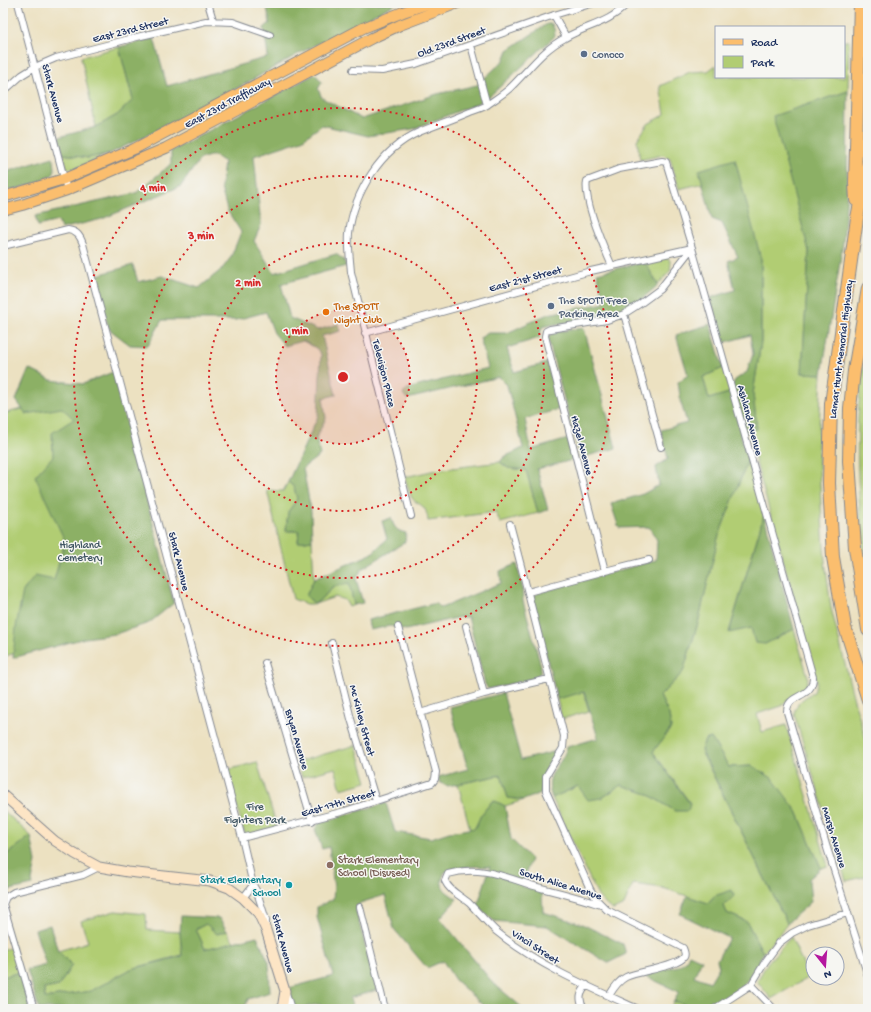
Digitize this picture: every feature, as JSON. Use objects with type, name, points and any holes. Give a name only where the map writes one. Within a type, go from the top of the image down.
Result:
[{"type":"highway","points":[[857,218],[855,183],[859,5]]},
{"type":"highway","name":"Lamar Hunt Memorial Highway","points":[[868,164],[857,218],[831,404],[829,483],[833,557],[845,627],[868,700]]},
{"type":"highway","name":"Lamar Hunt Memorial Highway","points":[[868,288],[854,371],[850,408],[849,460],[854,548],[868,630]]},
{"type":"main road","name":"East 23rd Trafficway","points":[[3,197],[64,180],[134,149],[364,28],[430,3]]},
{"type":"main road","name":"East 23rd Trafficway","points":[[3,210],[67,190],[166,148],[393,28],[458,3]]},
{"type":"main road","points":[[3,795],[56,841],[74,854],[99,867],[128,872],[210,881],[229,888],[243,898],[258,913],[266,930]]},
{"type":"main road","name":"Stark Avenue","points":[[266,930],[285,990]]},
{"type":"main road","points":[[282,1009],[285,990]]},
{"type":"street","name":"Stark Avenue","points":[[18,3],[67,190]]},
{"type":"street","points":[[208,3],[213,20]]},
{"type":"street","points":[[566,37],[554,15],[594,3]]},
{"type":"street","name":"Television Place","points":[[411,516],[351,272],[349,250],[350,232],[353,215],[364,186],[381,161],[404,140],[487,105],[509,89],[546,50],[566,37],[610,18],[620,12],[628,3]]},
{"type":"street","name":"Old 23rd Street","points":[[353,70],[382,71],[405,67],[554,15]]},
{"type":"street","name":"East 23rd Street","points":[[3,92],[22,75],[35,67],[56,58],[141,36],[213,20],[233,22],[270,35]]},
{"type":"street","points":[[471,45],[487,105]]},
{"type":"street","name":"Ashland Avenue","points":[[612,266],[596,226],[586,185],[587,181],[619,169],[662,161],[666,162],[692,248],[812,677],[813,684],[810,688],[788,704]]},
{"type":"street","name":"Stark Avenue","points":[[3,246],[68,230],[79,234],[83,244],[152,498],[189,643],[242,838],[253,885],[257,892],[266,920],[266,930]]},
{"type":"street","points":[[662,447],[624,314],[641,304],[660,289],[692,248]]},
{"type":"street","name":"East 21st Street","points":[[365,333],[591,271],[692,248]]},
{"type":"street","name":"Hazel Avenue","points":[[605,570],[545,336],[546,331],[552,328],[607,320],[624,314]]},
{"type":"street","points":[[510,524],[564,736],[563,748],[546,776],[546,790],[590,889],[597,900],[603,905]]},
{"type":"street","points":[[528,592],[605,570],[649,560]]},
{"type":"street","points":[[466,626],[484,694]]},
{"type":"street","points":[[398,627],[420,713],[484,694],[549,679]]},
{"type":"street","name":"Mc Kinley Street","points":[[332,643],[351,719],[376,801]]},
{"type":"street","name":"Bryan Avenue","points":[[265,663],[312,821]]},
{"type":"street","name":"Marsh Avenue","points":[[788,704],[787,712],[868,976]]},
{"type":"street","name":"East 17th Street","points":[[242,838],[312,821],[432,783],[436,772],[420,713]]},
{"type":"street","points":[[34,1009],[4,904],[6,897],[14,892],[83,875],[99,867]]},
{"type":"street","name":"South Alice Avenue","points":[[448,874],[477,870],[496,874],[603,905],[607,910],[683,948],[685,954],[684,958],[677,963],[650,969],[625,978],[614,987],[609,996]]},
{"type":"street","name":"Vincil Street","points":[[448,874],[445,881],[448,888],[467,902],[495,931],[557,971],[638,1009]]},
{"type":"street","points":[[243,898],[253,885]]},
{"type":"street","points":[[360,907],[386,1009]]},
{"type":"street","points":[[714,1009],[751,985],[779,943],[792,933],[808,925],[848,913]]},
{"type":"street","points":[[584,1009],[580,999],[581,992],[587,985]]},
{"type":"street","points":[[751,985],[774,1009]]},
{"type":"street","name":"Stark Avenue","points":[[285,990],[291,1009]]},
{"type":"green space","points":[[266,3],[397,3],[300,53],[198,110],[111,153],[88,158],[63,154],[59,137],[96,127],[117,115],[133,100],[119,47],[154,38],[167,86],[268,57],[264,28],[270,23]]},
{"type":"green space","points":[[547,24],[552,24],[555,31],[554,37],[491,95],[476,104],[413,129],[368,136],[322,125],[302,140],[254,156],[261,225],[254,241],[274,273],[336,254],[344,260],[346,266],[281,284],[290,318],[318,330],[338,324],[341,331],[322,336],[336,395],[323,398],[326,418],[316,438],[320,455],[303,468],[311,511],[312,540],[298,542],[299,531],[286,531],[288,512],[297,499],[294,487],[288,482],[318,416],[321,354],[316,348],[303,341],[285,346],[274,333],[266,312],[236,320],[162,320],[148,346],[130,345],[109,329],[94,276],[133,265],[138,282],[162,276],[199,288],[222,269],[231,257],[241,232],[227,210],[221,188],[224,162],[213,155],[200,159],[181,186],[102,219],[61,229],[58,221],[38,226],[35,216],[136,193],[171,164],[171,151],[315,74],[322,82],[318,89],[322,98],[362,119],[437,94],[477,85],[504,60],[508,50]]},
{"type":"green space","points":[[845,41],[849,41],[848,91],[774,116],[809,251],[802,373],[822,374],[818,445],[825,561],[831,608],[854,700],[868,746],[868,876],[846,881],[794,714],[798,704],[814,692],[817,682],[747,430],[757,429],[753,394],[761,342],[761,259],[699,170],[703,183],[679,189],[670,158],[663,155],[640,160],[637,140],[648,124],[665,114],[660,86],[690,72],[708,71],[715,66],[715,78],[845,78]]},
{"type":"green space","points":[[119,47],[133,100],[117,115],[96,127],[81,57]]},
{"type":"green space","points":[[848,91],[847,192],[843,243],[822,374],[802,373],[809,251],[773,116]]},
{"type":"green space","points":[[111,153],[74,169],[67,168],[63,154],[88,158]]},
{"type":"green space","points":[[53,157],[55,169],[51,176],[30,185],[3,192],[3,173]]},
{"type":"green space","points":[[735,159],[761,259],[761,342],[753,394],[757,429],[740,432],[748,460],[718,538],[698,623],[683,672],[660,696],[669,715],[671,728],[653,752],[690,804],[688,811],[675,811],[648,794],[621,785],[602,798],[588,800],[578,786],[552,798],[550,789],[551,777],[567,747],[598,738],[584,692],[557,699],[533,601],[534,596],[538,593],[656,560],[657,540],[649,527],[619,528],[611,504],[643,494],[659,485],[656,467],[668,459],[661,430],[687,423],[681,403],[678,382],[688,375],[676,335],[710,324],[723,368],[703,377],[709,399],[729,393],[735,380],[747,372],[753,354],[750,335],[723,343],[710,298],[735,290],[728,261],[738,257],[722,223],[712,219],[699,170]]},
{"type":"green space","points":[[665,257],[669,259],[671,264],[670,271],[658,285],[645,262]]},
{"type":"green space","points":[[645,262],[658,285],[635,304],[616,313],[595,319],[542,327],[539,338],[507,348],[514,372],[547,363],[560,409],[525,419],[531,450],[568,439],[573,460],[537,469],[548,510],[538,513],[526,470],[508,468],[500,462],[504,457],[523,448],[507,385],[499,377],[407,399],[403,394],[407,389],[488,368],[480,338],[488,333],[507,333],[548,314],[605,303],[597,273]]},
{"type":"green space","points":[[584,328],[616,448],[580,458],[548,339],[550,335],[555,332]]},
{"type":"green space","points":[[868,339],[868,581],[859,500],[858,418],[859,398]]},
{"type":"green space","points":[[723,368],[730,391],[729,393],[709,399],[703,377]]},
{"type":"green space","name":"Highland Cemetery","points":[[29,369],[51,380],[83,384],[113,372],[174,603],[149,623],[115,634],[85,638],[13,658],[16,627],[23,591],[35,576],[54,580],[65,541],[35,476],[53,456],[52,433],[74,419],[62,408],[26,414],[16,400]]},
{"type":"green space","name":"Highland Cemetery","points":[[113,384],[172,600],[3,657],[3,414]]},
{"type":"green space","points":[[748,460],[764,515],[729,632],[751,628],[765,644],[794,629],[808,677],[807,684],[804,689],[786,701],[782,706],[757,714],[762,732],[786,725],[828,866],[821,868],[797,811],[752,766],[729,767],[711,738],[705,740],[701,751],[787,923],[763,953],[747,922],[727,913],[724,906],[734,896],[714,896],[708,903],[663,888],[633,884],[624,905],[613,910],[607,906],[598,896],[552,798],[578,786],[602,798],[621,785],[648,794],[675,811],[690,803],[653,752],[671,728],[669,715],[660,696],[683,672],[698,623],[718,538]]},
{"type":"green space","points":[[500,462],[508,468],[526,470],[538,513],[500,523],[496,512],[428,521],[427,514],[423,507],[415,502],[411,496],[405,477],[436,470]]},
{"type":"green space","points":[[288,482],[294,487],[297,499],[288,512],[286,531],[299,531],[298,542],[312,540],[314,579],[306,596],[315,604],[306,604],[293,599],[267,490],[283,491]]},
{"type":"green space","points":[[764,515],[794,629],[765,644],[755,643],[751,628],[729,633]]},
{"type":"green space","points":[[391,518],[396,528],[406,533],[405,542],[363,568],[356,579],[363,603],[354,605],[349,583],[334,587],[315,604],[306,596],[314,579],[371,554],[387,539],[382,521]]},
{"type":"green space","points":[[517,564],[522,585],[523,601],[541,666],[540,673],[536,678],[488,689],[485,684],[468,617],[460,617],[406,630],[390,626],[370,630],[368,620],[436,603],[441,608],[501,583],[500,571]]},
{"type":"green space","points":[[349,582],[354,605],[349,607],[345,600],[335,597],[315,604],[334,587]]},
{"type":"green space","points":[[583,691],[589,711],[562,719],[557,699]]},
{"type":"green space","points":[[503,693],[521,760],[557,751],[546,770],[541,793],[524,800],[508,798],[501,775],[448,786],[440,783],[438,777],[468,769],[450,707]]},
{"type":"green space","points":[[711,738],[729,767],[752,766],[772,778],[797,811],[821,868],[809,879],[811,902],[787,923],[701,750],[705,740]]},
{"type":"green space","points":[[356,745],[367,782],[341,789],[335,768],[302,777],[297,762]]},
{"type":"green space","name":"Fire Fighters Park","points":[[257,762],[277,827],[248,834],[245,833],[243,829],[227,770]]},
{"type":"green space","points":[[501,775],[508,798],[524,800],[505,806],[493,800],[481,815],[475,828],[470,829],[458,784]]},
{"type":"green space","points":[[493,800],[505,806],[511,839],[531,859],[521,886],[542,892],[543,912],[582,924],[623,944],[626,954],[608,963],[547,926],[494,921],[477,907],[490,867],[462,868],[445,872],[442,885],[449,894],[457,899],[440,918],[493,983],[524,1009],[487,1009],[455,980],[443,961],[427,968],[394,929],[385,895],[360,903],[356,911],[377,990],[350,998],[353,1009],[322,1009],[320,1004],[294,1009],[289,988],[333,976],[317,917],[317,907],[333,899],[334,888],[329,847],[322,849],[315,829],[319,823],[386,803],[395,832],[431,838],[449,832],[475,828],[481,815]]},
{"type":"green space","points":[[3,810],[31,836],[6,855],[3,855]]},
{"type":"green space","points":[[31,836],[36,862],[32,881],[33,885],[10,890],[3,895],[3,855],[6,855]]},
{"type":"green space","points":[[732,890],[734,896],[724,906],[727,913],[747,922],[763,953],[751,976],[736,991],[711,1008],[699,1009],[674,1001],[679,992],[641,974],[678,966],[686,961],[689,954],[702,960],[694,976],[710,982],[719,967],[717,960],[729,938],[680,914],[687,896],[708,903],[714,896]]},
{"type":"green space","points":[[115,911],[146,914],[147,930],[180,932],[182,955],[131,969],[91,991],[45,998],[44,989],[59,986],[58,951],[88,942],[81,921]]},
{"type":"green space","points":[[181,916],[219,918],[227,931],[217,934],[206,924],[196,929],[205,949],[257,936],[269,962],[270,992],[248,999],[244,1009],[39,1009],[27,970],[46,965],[35,930],[50,925],[58,951],[72,965],[59,986],[44,989],[45,998],[91,991],[131,969],[182,956],[180,932]]},
{"type":"green space","points":[[206,924],[217,934],[227,931],[234,942],[205,949],[196,929]]},
{"type":"green space","points":[[791,937],[805,968],[805,979],[771,999],[757,981],[768,962]]},
{"type":"green space","points":[[14,947],[20,972],[3,977],[3,950]]},
{"type":"green space","points":[[20,972],[30,1009],[3,1009],[3,977]]},
{"type":"green space","points":[[674,1001],[697,1009],[670,1009]]},
{"type":"place","name":"Conoco","points":[[584,54]]},
{"type":"place","name":"The SPOTT Free Parking Area","points":[[551,306]]},
{"type":"place","name":"The SPOTT Night Club","points":[[326,312]]},
{"type":"place","name":"Stark Elementary School (Disused)","points":[[330,865]]},
{"type":"place","name":"Stark Elementary School","points":[[289,885]]}]
